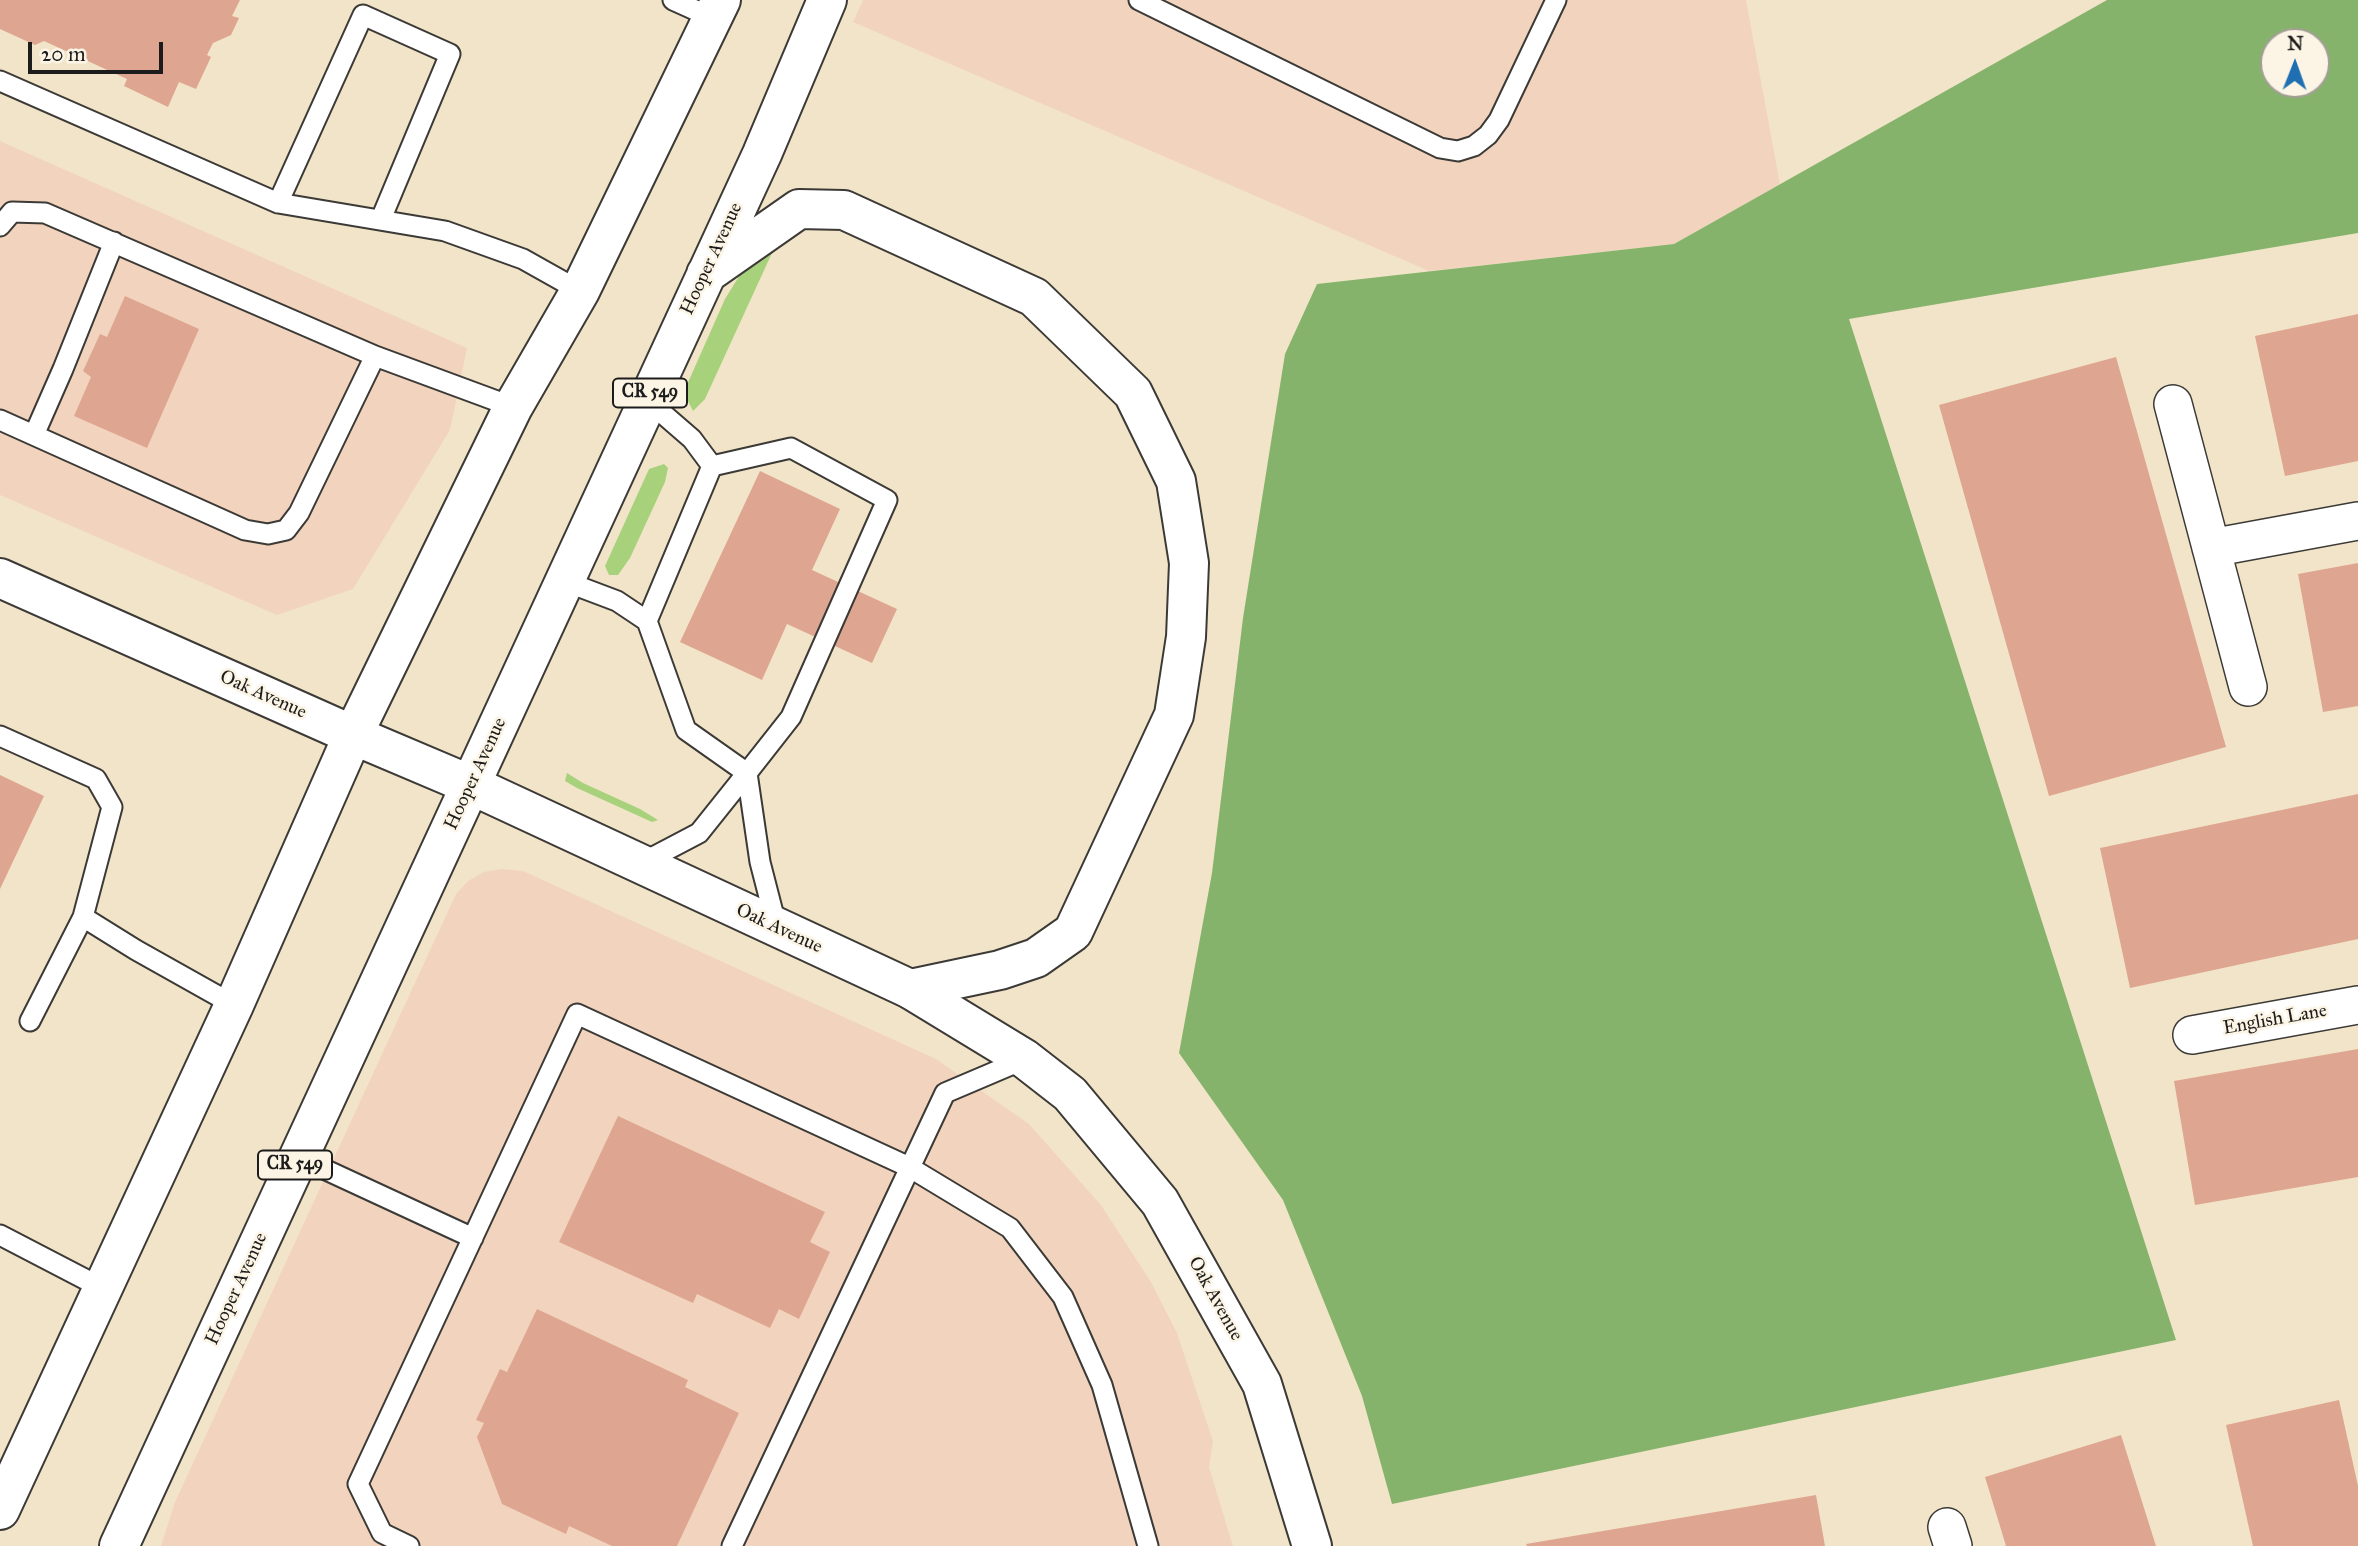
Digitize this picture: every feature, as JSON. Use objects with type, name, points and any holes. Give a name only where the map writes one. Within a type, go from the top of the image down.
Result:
[{"type":"main road","name":"Hooper Avenue","points":[[119,1546],[704,275],[762,155],[827,0]]},
{"type":"main road","points":[[0,1510],[234,1005],[353,735],[513,407],[580,291],[717,9]]},
{"type":"main road","points":[[704,275],[799,209],[845,210],[1034,297],[1133,393],[1176,481],[1189,564],[1186,637],[1174,715],[1073,932],[1036,958],[1000,970],[910,989]]},
{"type":"main road","name":"Oak Avenue","points":[[0,578],[471,785],[910,989],[1025,1059],[1070,1094],[1160,1202],[1262,1384],[1312,1546]]},
{"type":"main road","points":[[0,1468],[34,1436]]},
{"type":"main road","points":[[144,1546],[158,1461]]},
{"type":"street","points":[[2173,404],[2248,687]]},
{"type":"street","points":[[2211,548],[2358,521]]},
{"type":"street","name":"English Lane","points":[[2192,1035],[2358,1005]]},
{"type":"lane","points":[[673,0],[717,9]]},
{"type":"lane","points":[[1139,0],[1440,148],[1458,151],[1474,146],[1488,135],[1499,120],[1556,0]]},
{"type":"lane","points":[[278,203],[363,15],[450,54],[381,219]]},
{"type":"lane","points":[[0,81],[278,203],[444,232],[510,254],[580,291]]},
{"type":"lane","points":[[0,226],[12,212],[45,212],[375,356],[513,407]]},
{"type":"lane","points":[[34,435],[114,242]]},
{"type":"lane","points":[[0,420],[245,530],[268,534],[286,530],[299,513],[375,356]]},
{"type":"lane","points":[[647,400],[692,439],[712,466]]},
{"type":"lane","points":[[639,865],[699,833],[791,717],[887,500],[791,449],[712,466]]},
{"type":"lane","points":[[647,621],[712,466]]},
{"type":"lane","points":[[564,581],[617,601],[647,621],[686,730],[747,773],[760,862],[776,928]]},
{"type":"lane","points":[[0,736],[96,779],[112,807],[83,916],[30,1021]]},
{"type":"lane","points":[[83,916],[136,950],[234,1005]]},
{"type":"lane","points":[[409,1546],[382,1534],[358,1483],[577,1014],[909,1167],[1010,1228],[1063,1297],[1102,1385],[1148,1546]]},
{"type":"lane","points":[[732,1546],[945,1093],[1025,1059]]},
{"type":"lane","points":[[299,1157],[473,1238]]},
{"type":"lane","points":[[0,1235],[102,1288]]},
{"type":"shaded area","points":[[863,0],[1746,0],[1780,184],[1674,244],[1429,271],[853,22]]},
{"type":"shaded area","points":[[0,141],[467,348],[450,430],[353,589],[277,615],[0,495]]},
{"type":"shaded area","points":[[501,869],[523,871],[936,1059],[1029,1124],[1101,1205],[1151,1282],[1177,1333],[1213,1441],[1209,1467],[1233,1546],[161,1546],[175,1502],[456,894],[468,881],[484,872]]},
{"type":"green space","points":[[2107,0],[2358,0],[2358,233],[1849,319],[2176,1340],[1392,1504],[1362,1396],[1283,1200],[1179,1053],[1212,873],[1243,618],[1285,354],[1317,284],[1674,244]]},
{"type":"green space","points":[[777,242],[705,399],[693,411],[685,395],[686,387],[725,299],[746,265]]},
{"type":"green space","points":[[664,464],[668,468],[665,482],[630,558],[618,575],[609,575],[605,566],[649,469]]},
{"type":"green space","points":[[567,773],[658,820],[652,822],[577,788],[565,781]]},
{"type":"building","points":[[0,0],[240,0],[232,16],[239,18],[231,35],[213,43],[207,55],[211,57],[196,89],[179,82],[168,107],[124,86],[127,79],[44,41],[35,45],[0,29]]},
{"type":"building","points":[[125,296],[199,329],[147,448],[74,416],[91,377],[83,371],[100,334],[107,337]]},
{"type":"building","points":[[2358,314],[2358,461],[2285,476],[2255,336]]},
{"type":"building","points":[[2116,357],[2226,747],[2049,796],[1939,405]]},
{"type":"building","points":[[760,471],[840,509],[812,570],[897,609],[872,663],[787,624],[762,680],[680,642]]},
{"type":"building","points":[[2358,563],[2358,706],[2323,712],[2298,574]]},
{"type":"building","points":[[0,775],[44,796],[0,889]]},
{"type":"building","points":[[2358,794],[2358,939],[2130,988],[2100,848]]},
{"type":"building","points":[[2358,1049],[2358,1177],[2195,1205],[2174,1081]]},
{"type":"building","points":[[618,1116],[825,1212],[810,1242],[830,1252],[799,1319],[779,1309],[770,1328],[697,1294],[693,1303],[559,1242]]},
{"type":"building","points":[[537,1309],[688,1380],[685,1387],[739,1413],[677,1546],[612,1546],[569,1526],[566,1534],[502,1504],[477,1437],[484,1423],[476,1420],[500,1369],[507,1372]]},
{"type":"building","points":[[2339,1400],[2358,1486],[2358,1546],[2253,1546],[2226,1425]]},
{"type":"building","points":[[2121,1435],[2156,1546],[2006,1546],[1985,1477]]},
{"type":"building","points":[[1816,1495],[1825,1546],[1526,1544]]}]
